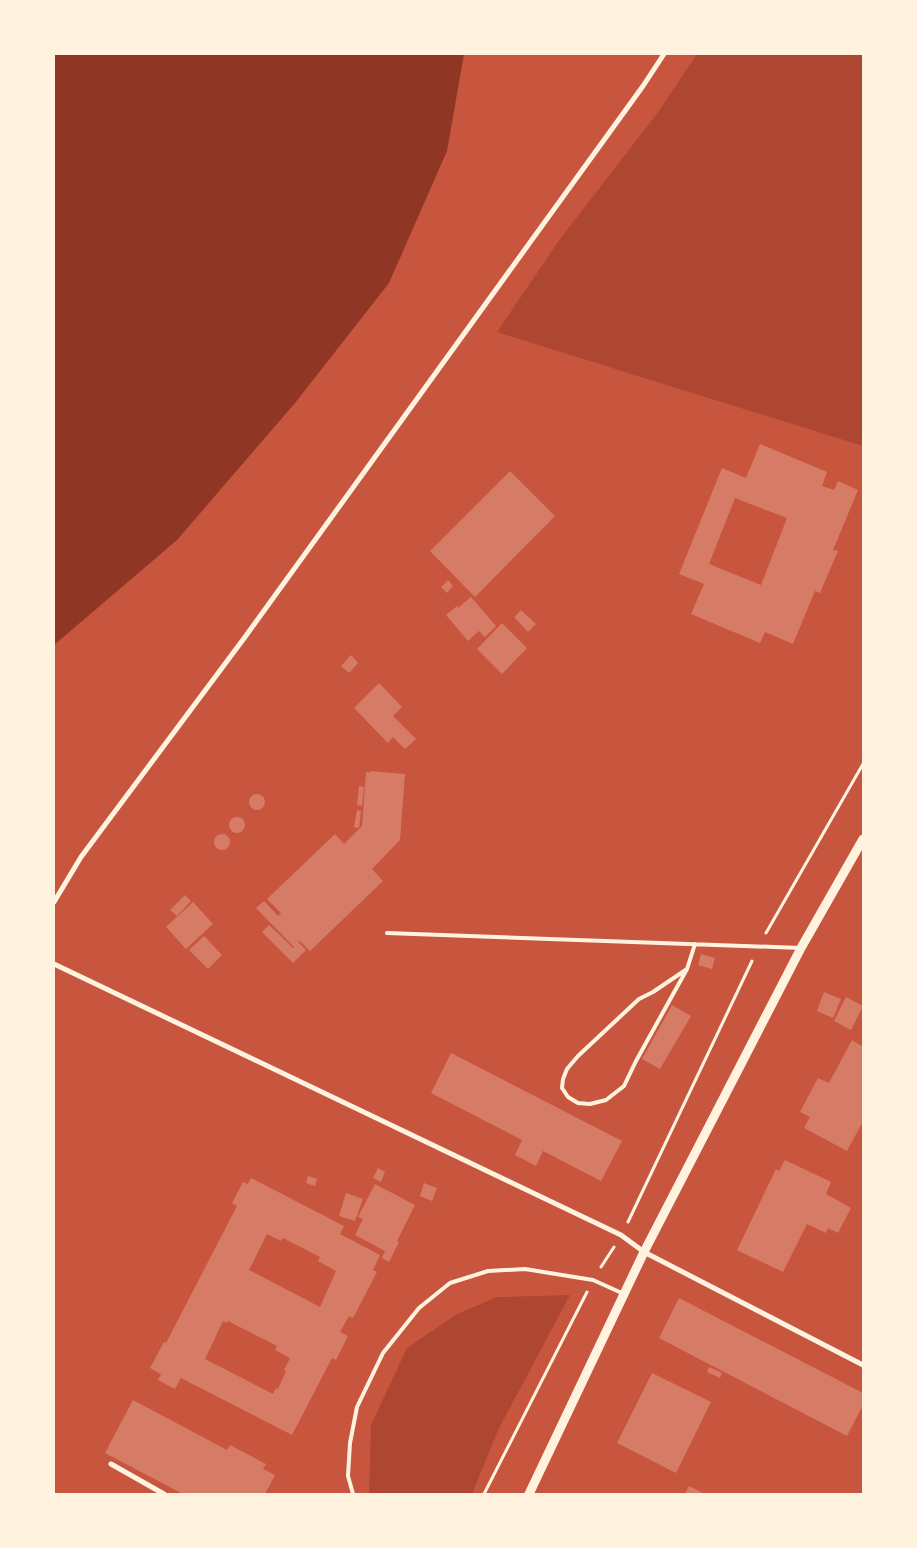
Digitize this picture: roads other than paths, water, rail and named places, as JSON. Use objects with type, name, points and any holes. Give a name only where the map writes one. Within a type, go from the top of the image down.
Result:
[{"type":"street","points":[[54,902],[81,857],[250,629],[643,86],[664,54]]},
{"type":"street","points":[[529,1494],[644,1252],[801,948],[863,839]]},
{"type":"street","points":[[54,964],[622,1235],[644,1252],[863,1366]]},
{"type":"street","points":[[111,1464],[164,1494]]},
{"type":"lane","points":[[387,933],[801,948]]},
{"type":"lane","points":[[687,969],[639,999],[578,1056],[567,1070],[563,1079],[562,1088],[568,1097],[578,1103],[590,1104],[606,1100],[624,1086],[687,969],[695,944]]},
{"type":"lane","points":[[353,1494],[348,1476],[349,1451],[356,1407],[383,1354],[419,1308],[450,1283],[488,1271],[525,1269],[593,1280],[624,1294]]}]
